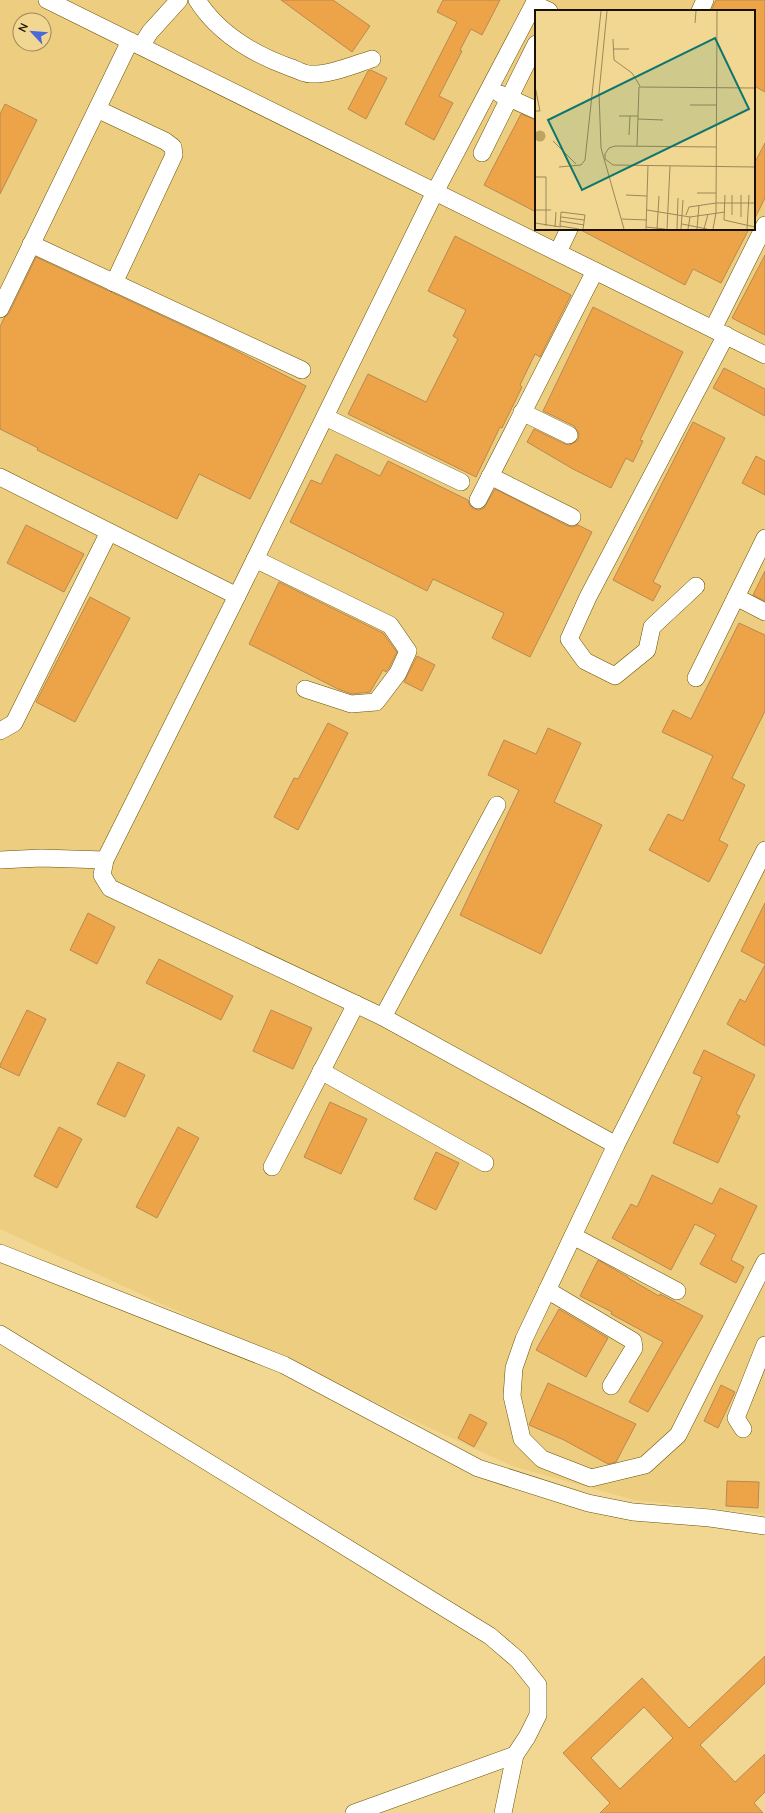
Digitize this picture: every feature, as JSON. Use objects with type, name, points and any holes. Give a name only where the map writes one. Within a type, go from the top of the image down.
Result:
[{"type":"street","points":[[47,0],[765,354]]},
{"type":"street","points":[[0,309],[97,109],[135,44],[150,32],[179,0]]},
{"type":"street","points":[[197,0],[211,19],[234,40],[279,64],[309,74],[334,71],[372,59]]},
{"type":"street","points":[[701,10],[706,0]]},
{"type":"street","points":[[547,10],[535,2],[435,192],[238,596],[105,860],[102,875],[110,888],[383,1017],[616,1145]]},
{"type":"street","points":[[464,136],[488,149],[535,46]]},
{"type":"street","points":[[489,88],[535,110]]},
{"type":"street","points":[[97,109],[165,141],[173,147],[174,155],[114,283]]},
{"type":"street","points":[[696,586],[652,627],[647,650],[615,676],[585,661],[569,640],[588,597],[720,332],[765,225]]},
{"type":"street","points":[[558,252],[569,230]]},
{"type":"street","points":[[31,244],[302,370]]},
{"type":"street","points":[[478,500],[595,270]]},
{"type":"street","points":[[522,412],[569,435]]},
{"type":"street","points":[[325,417],[461,482]]},
{"type":"street","points":[[490,476],[572,517]]},
{"type":"street","points":[[0,477],[238,596]]},
{"type":"street","points":[[0,731],[14,723],[109,532]]},
{"type":"street","points":[[696,678],[765,538]]},
{"type":"street","points":[[255,559],[390,625],[408,651],[398,673],[376,702],[351,704],[305,689]]},
{"type":"street","points":[[736,597],[765,612]]},
{"type":"street","points":[[383,1017],[497,805]]},
{"type":"street","points":[[765,850],[616,1145],[524,1339],[514,1368],[512,1396],[522,1439],[542,1459],[591,1478],[645,1465],[678,1435],[761,1281],[765,1262]]},
{"type":"street","points":[[0,860],[41,858],[105,860]]},
{"type":"street","points":[[272,1167],[356,1004]]},
{"type":"street","points":[[321,1071],[485,1163]]},
{"type":"street","points":[[573,1236],[677,1290]]},
{"type":"street","points":[[0,1253],[284,1365],[478,1468],[588,1503],[633,1512],[710,1518],[765,1526]]},
{"type":"street","points":[[548,1290],[633,1341],[634,1348],[611,1386]]},
{"type":"street","points":[[0,1334],[490,1636],[518,1660],[538,1686],[538,1715],[527,1737],[515,1755],[503,1813]]},
{"type":"street","points":[[742,1430],[736,1418],[765,1345]]},
{"type":"street","points":[[588,1503],[591,1478]]},
{"type":"street","points":[[354,1813],[515,1755]]},
{"type":"shaded area","points":[[0,0],[765,0],[765,1514],[634,1500],[512,1466],[0,1229]]},
{"type":"building","points":[[281,0],[333,0],[370,26],[352,52]]},
{"type":"building","points":[[443,0],[500,0],[482,35],[471,29],[460,50],[462,51],[439,96],[453,103],[434,140],[405,124],[457,22],[437,12]]},
{"type":"building","points":[[716,0],[765,0],[765,92],[755,87],[755,10],[711,10]]},
{"type":"building","points":[[371,70],[387,78],[366,119],[348,109],[368,71]]},
{"type":"building","points":[[5,104],[37,120],[0,194],[0,114]]},
{"type":"building","points":[[521,114],[535,120],[535,211],[484,185]]},
{"type":"building","points":[[765,143],[765,198],[755,218],[755,162]]},
{"type":"building","points":[[581,230],[748,230],[721,283],[693,269],[685,285]]},
{"type":"building","points":[[455,236],[571,295],[540,357],[535,354],[520,385],[522,387],[502,428],[500,427],[476,477],[348,414],[368,374],[426,402],[458,339],[453,336],[466,310],[428,291]]},
{"type":"building","points":[[765,255],[765,335],[732,318]]},
{"type":"building","points":[[36,257],[225,345],[306,386],[250,499],[199,474],[177,519],[37,450],[38,448],[0,429],[0,327],[4,318],[9,313]]},
{"type":"building","points":[[593,307],[683,352],[640,440],[643,441],[633,462],[626,458],[611,488],[573,469],[527,442],[534,429],[565,444],[570,445],[578,440],[579,434],[574,426],[543,411]]},
{"type":"building","points":[[724,368],[765,389],[765,416],[713,388]]},
{"type":"building","points":[[693,422],[725,438],[653,582],[661,586],[653,601],[613,580]]},
{"type":"building","points":[[336,454],[380,476],[388,461],[468,500],[470,506],[474,509],[479,510],[484,508],[495,489],[568,526],[573,527],[578,525],[592,532],[530,657],[492,638],[504,613],[433,579],[427,591],[290,522],[311,480],[321,484]]},
{"type":"building","points":[[756,456],[765,461],[765,495],[742,483]]},
{"type":"building","points":[[26,525],[84,554],[64,592],[7,563]]},
{"type":"building","points":[[765,571],[765,601],[753,595]]},
{"type":"building","points":[[279,582],[383,633],[397,652],[389,668],[386,672],[383,670],[370,692],[352,694],[338,689],[249,644]]},
{"type":"building","points":[[90,597],[130,618],[75,722],[36,702]]},
{"type":"building","points":[[739,623],[765,635],[765,711],[732,778],[745,785],[719,840],[728,845],[709,882],[649,850],[668,814],[683,821],[713,756],[662,732],[673,710],[691,719]]},
{"type":"building","points":[[417,656],[435,665],[422,691],[404,682]]},
{"type":"building","points":[[328,723],[348,733],[298,830],[274,817],[294,778],[298,779]]},
{"type":"building","points":[[548,728],[581,743],[554,802],[602,825],[541,954],[460,915],[519,790],[488,775],[504,740],[536,754]]},
{"type":"building","points":[[765,903],[765,964],[741,951]]},
{"type":"building","points":[[88,913],[115,927],[97,964],[70,950]]},
{"type":"building","points":[[159,959],[233,996],[221,1020],[146,983]]},
{"type":"building","points":[[765,965],[765,1046],[727,1024],[740,999],[745,1002]]},
{"type":"building","points":[[27,1010],[46,1019],[19,1076],[0,1067],[0,1065]]},
{"type":"building","points":[[271,1010],[312,1028],[293,1069],[253,1051]]},
{"type":"building","points":[[704,1050],[755,1075],[736,1114],[740,1116],[718,1163],[673,1143],[702,1077],[693,1073]]},
{"type":"building","points":[[118,1062],[145,1075],[125,1117],[97,1104]]},
{"type":"building","points":[[330,1102],[367,1119],[341,1174],[304,1157]]},
{"type":"building","points":[[59,1127],[82,1139],[57,1188],[34,1176]]},
{"type":"building","points":[[178,1127],[199,1138],[157,1218],[136,1207]]},
{"type":"building","points":[[436,1152],[459,1163],[436,1210],[414,1199]]},
{"type":"building","points":[[652,1175],[712,1204],[720,1188],[757,1206],[731,1260],[744,1267],[736,1283],[700,1264],[716,1235],[695,1224],[671,1270],[612,1238],[631,1204],[637,1207]]},
{"type":"building","points":[[598,1260],[659,1296],[660,1294],[703,1316],[648,1412],[629,1402],[663,1342],[611,1314],[612,1312],[580,1296]]},
{"type":"building","points":[[559,1309],[608,1338],[586,1377],[536,1350]]},
{"type":"building","points":[[548,1383],[636,1424],[616,1462],[608,1464],[564,1440],[529,1425]]},
{"type":"building","points":[[721,1385],[735,1392],[718,1428],[704,1421]]},
{"type":"building","points":[[470,1414],[487,1423],[474,1447],[458,1438]]},
{"type":"building","points":[[727,1481],[759,1482],[758,1508],[726,1506]]},
{"type":"building","points":[[765,1656],[765,1683],[700,1745],[735,1782],[765,1754],[765,1792],[754,1803],[763,1813],[600,1813],[610,1803],[563,1753],[642,1678],[689,1728]],"holes":[[[644,1707],[673,1738],[620,1789],[591,1758]]]}]
